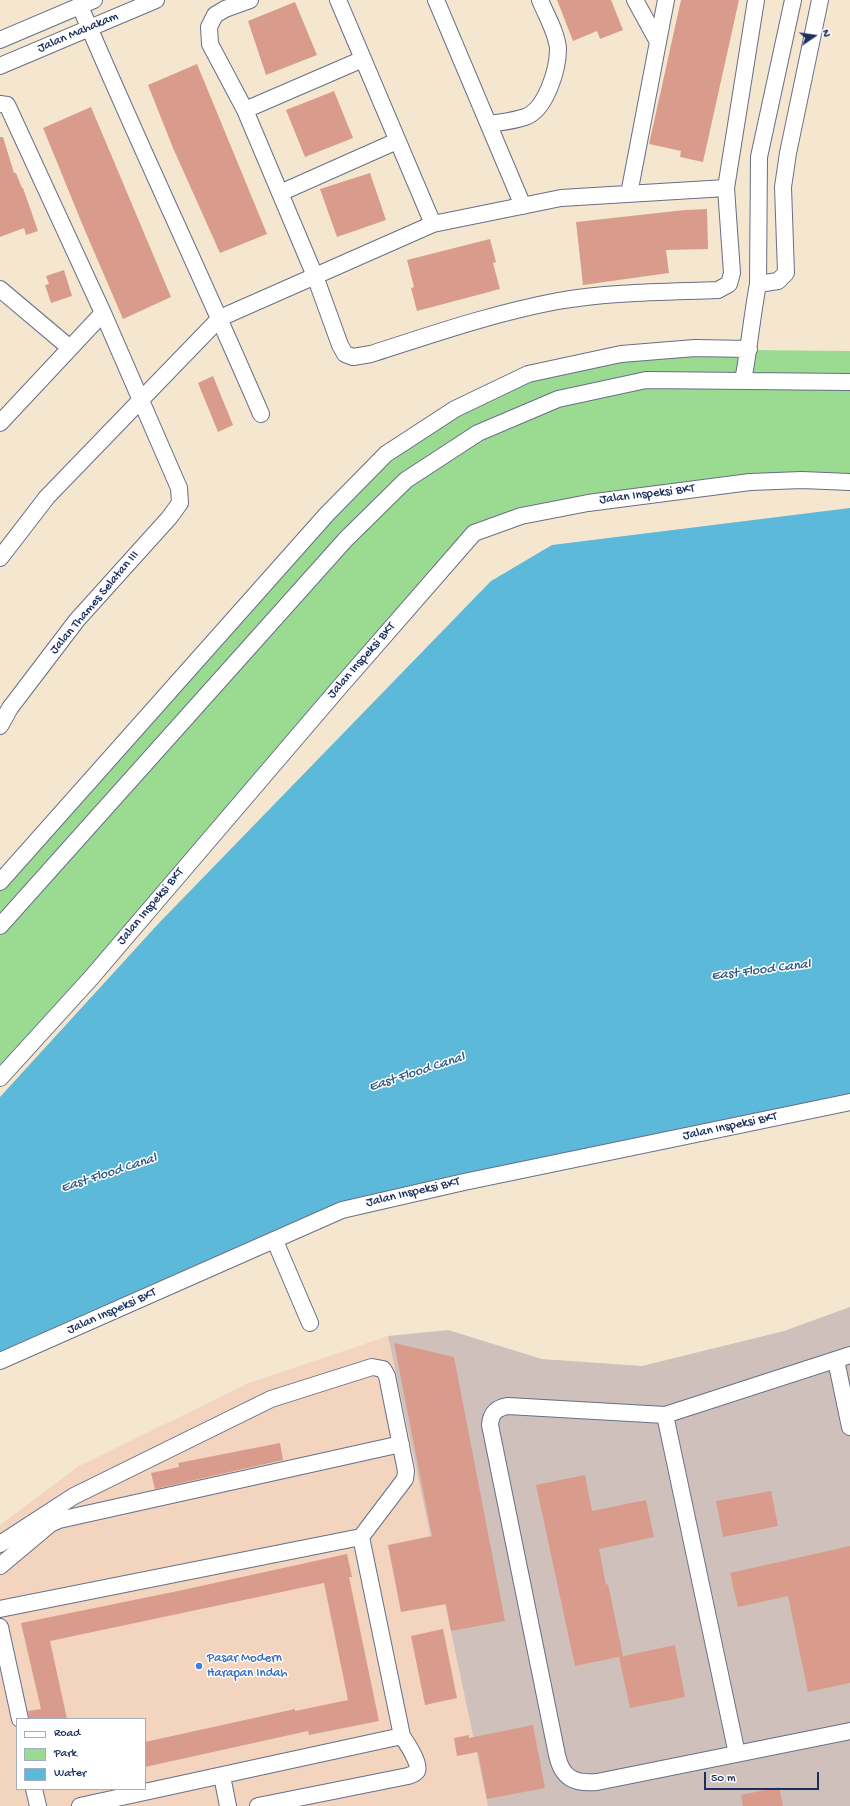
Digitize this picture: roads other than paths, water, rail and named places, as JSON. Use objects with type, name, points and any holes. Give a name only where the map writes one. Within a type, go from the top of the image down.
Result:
[{"type":"street","name":"Jalan Mahakam","points":[[0,66],[156,0]]},
{"type":"street","points":[[250,0],[225,9],[215,15],[209,27],[209,34],[214,53],[245,110],[315,276],[340,345],[345,354],[353,357],[371,354],[495,314],[559,301],[634,293],[718,290],[729,284],[732,273],[726,188],[756,0]]},
{"type":"street","points":[[338,0],[433,224]]},
{"type":"street","points":[[436,0],[523,206]]},
{"type":"street","points":[[489,124],[526,117],[539,108],[552,82],[558,49],[556,40],[540,0]]},
{"type":"street","points":[[635,0],[658,42]]},
{"type":"street","points":[[629,194],[666,0]]},
{"type":"street","points":[[743,381],[749,349],[751,320],[758,284],[759,157],[793,0]]},
{"type":"street","points":[[758,284],[778,281],[786,273],[783,187],[788,153],[820,0]]},
{"type":"street","name":"Jalan Mahakam","points":[[0,40],[87,3]]},
{"type":"street","points":[[87,3],[89,28],[100,54],[220,318],[261,414]]},
{"type":"street","points":[[245,110],[363,59]]},
{"type":"street","points":[[0,104],[7,105],[9,109],[141,400]]},
{"type":"street","points":[[280,193],[397,141]]},
{"type":"street","points":[[0,558],[47,497],[220,318],[433,224],[561,198],[726,188]]},
{"type":"street","points":[[0,289],[70,348]]},
{"type":"street","points":[[0,423],[103,314]]},
{"type":"street","points":[[0,882],[327,514],[386,454],[455,409],[528,374],[621,354],[695,348],[749,349]]},
{"type":"street","points":[[0,926],[346,539],[406,480],[478,433],[558,399],[646,380],[850,382]]},
{"type":"street","name":"Jalan Thames Selatan III","points":[[0,726],[10,708],[77,620],[169,518],[180,503],[179,488],[141,400]]},
{"type":"street","name":"Jalan Inspeksi BKT","points":[[0,1078],[91,978],[338,689],[474,533],[520,516],[588,503],[750,482],[802,480],[850,482]]},
{"type":"street","name":"Jalan Inspeksi BKT","points":[[0,1361],[275,1241],[342,1210],[464,1182],[850,1102]]},
{"type":"street","points":[[275,1241],[310,1323]]},
{"type":"street","points":[[850,1427],[843,1357],[665,1415],[508,1406],[499,1408],[493,1412],[490,1420],[557,1755],[561,1770],[564,1774],[577,1781],[586,1783],[850,1731]]},
{"type":"street","points":[[0,1544],[74,1496],[271,1399],[372,1367],[383,1369],[387,1376],[406,1471],[405,1479],[361,1537],[0,1610]]},
{"type":"street","points":[[665,1415],[737,1754]]},
{"type":"street","points":[[0,1566],[50,1524],[59,1520],[401,1444]]},
{"type":"street","points":[[258,1806],[408,1776],[418,1770],[417,1763],[402,1736],[361,1537]]},
{"type":"street","points":[[0,1627],[20,1718]]},
{"type":"street","points":[[80,1806],[402,1736]]},
{"type":"street","points":[[222,1776],[228,1806]]},
{"type":"street","points":[[34,1790],[38,1806]]},
{"type":"water","name":"East Flood Canal","points":[[850,508],[850,1094],[355,1201],[0,1356],[0,1097],[159,923],[491,581],[552,545]]},
{"type":"place","name":"Pasar Modern Harapan Indah","points":[[199,1666]]}]
